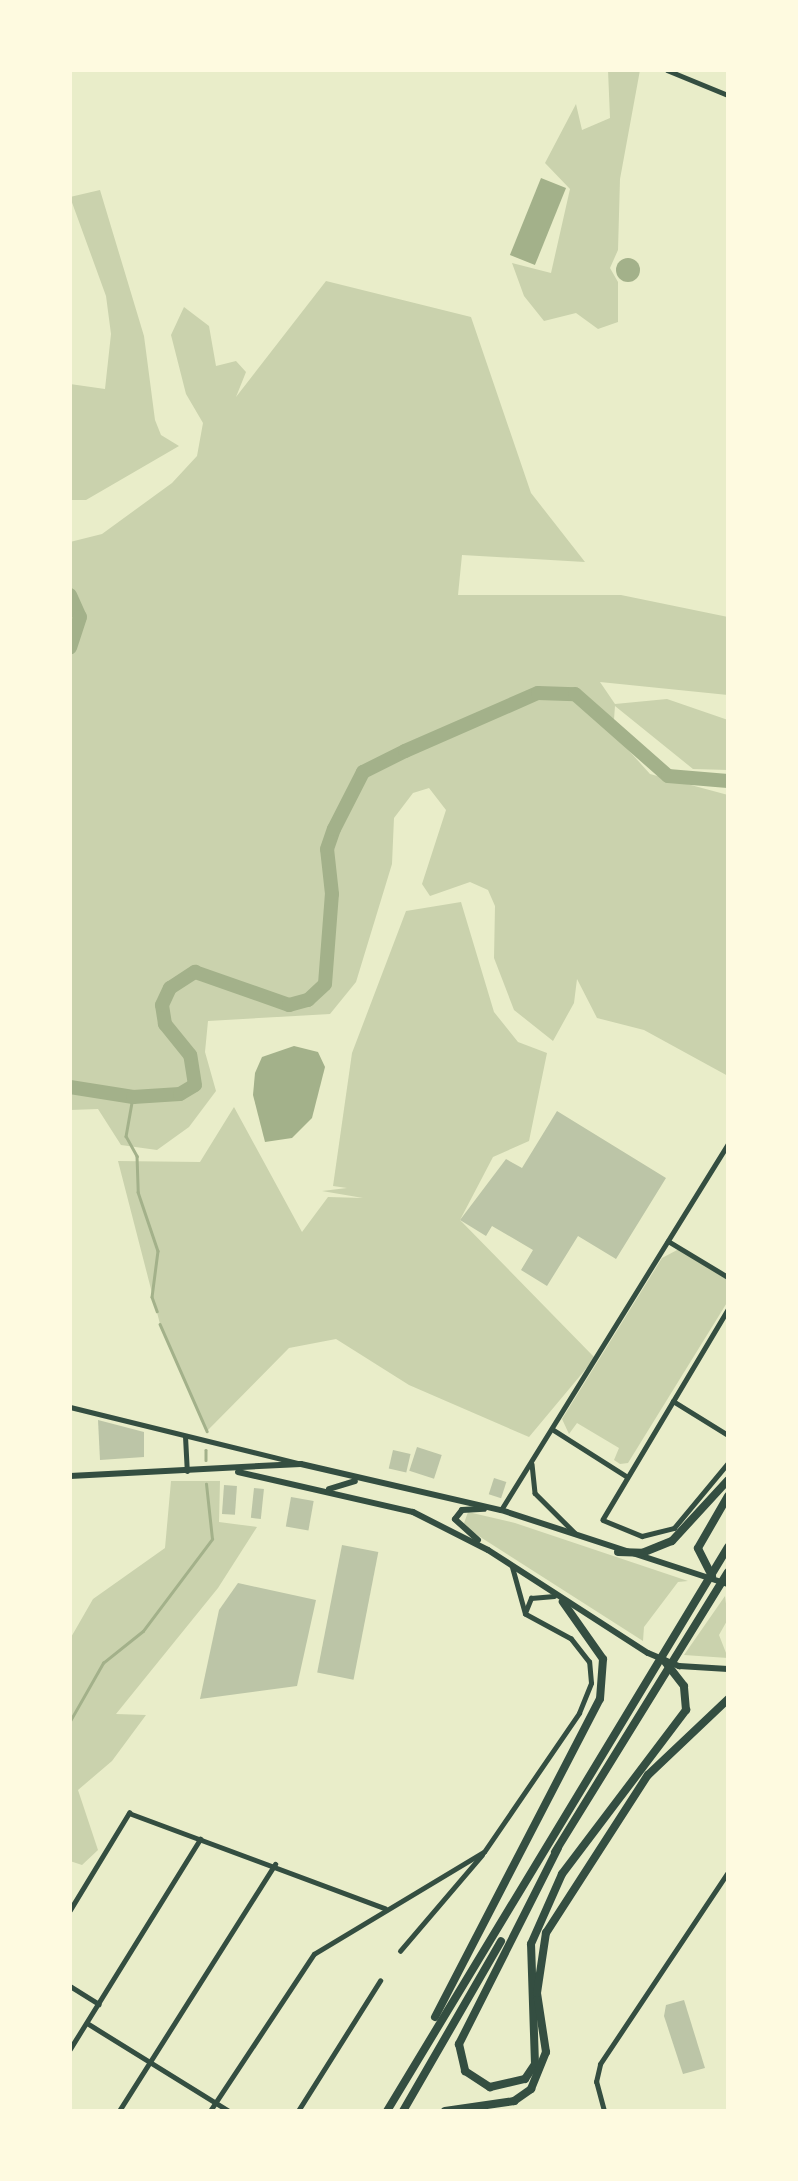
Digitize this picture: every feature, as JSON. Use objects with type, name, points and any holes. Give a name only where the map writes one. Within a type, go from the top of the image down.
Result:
[{"type":"highway","points":[[618,1552],[642,1553],[672,1541],[728,1480]]},
{"type":"highway","points":[[716,1581],[698,1548],[728,1496]]},
{"type":"highway","points":[[420,2052],[726,1551]]},
{"type":"highway","points":[[403,2111],[558,1848],[728,1572]]},
{"type":"highway","points":[[387,2111],[420,2052],[600,1699],[603,1659],[563,1602]]},
{"type":"highway","points":[[558,1848],[459,2044],[465,2071],[490,2087],[525,2079],[535,2064],[531,1944],[562,1874],[686,1710],[684,1686],[665,1661]]},
{"type":"highway","points":[[445,2111],[514,2101],[531,2089],[547,2052],[537,1993],[546,1933],[648,1775],[728,1699]]},
{"type":"main road","points":[[70,1476],[301,1464],[498,1509],[618,1552],[728,1584]]},
{"type":"main road","points":[[225,1470],[329,1489],[413,1512],[488,1550],[563,1602],[665,1661],[728,1669]]},
{"type":"main road","points":[[329,1489],[351,1480],[392,1486]]},
{"type":"main road","points":[[488,1550],[455,1519],[468,1508],[498,1509]]},
{"type":"street","points":[[667,70],[728,95]]},
{"type":"street","points":[[498,1509],[533,1460],[728,1144]]},
{"type":"street","points":[[668,1241],[728,1276]]},
{"type":"street","points":[[728,1310],[602,1516],[628,1534],[674,1528],[728,1463]]},
{"type":"street","points":[[673,1401],[728,1436]]},
{"type":"street","points":[[70,1407],[301,1464]]},
{"type":"street","points":[[552,1429],[626,1476]]},
{"type":"street","points":[[185,1436],[187,1471]]},
{"type":"street","points":[[533,1460],[535,1493],[587,1541]]},
{"type":"street","points":[[400,1951],[484,1852],[579,1713],[590,1684],[589,1662],[577,1645],[525,1614],[511,1566]]},
{"type":"street","points":[[525,1614],[531,1598],[554,1596]]},
{"type":"street","points":[[70,1910],[130,1814],[275,1864],[385,1909]]},
{"type":"street","points":[[70,2049],[200,1839]]},
{"type":"street","points":[[209,2111],[314,1954],[484,1852]]},
{"type":"street","points":[[119,2111],[275,1864]]},
{"type":"street","points":[[604,2111],[596,2082],[600,2064],[728,1871]]},
{"type":"street","points":[[298,2111],[380,1981]]},
{"type":"street","points":[[70,1986],[99,2004]]},
{"type":"street","points":[[87,2023],[229,2111]]},
{"type":"shaded area","points":[[608,70],[640,70],[620,179],[618,250],[610,268],[618,282],[618,322],[598,329],[576,313],[544,321],[524,296],[512,263],[551,273],[570,189],[545,163],[576,104],[582,130],[610,118]]},
{"type":"shaded area","points":[[541,178],[566,188],[535,265],[510,255]]},
{"type":"shaded area","points":[[100,190],[144,336],[155,420],[161,435],[179,446],[86,500],[70,500],[70,384],[105,389],[111,334],[106,296],[70,197]]},
{"type":"shaded area","points":[[628,258],[636,262],[640,270],[636,278],[628,282],[620,278],[616,270],[620,262]]},
{"type":"shaded area","points":[[326,281],[471,317],[531,493],[585,562],[462,555],[458,595],[621,595],[728,617],[728,695],[600,682],[615,704],[667,699],[728,720],[728,770],[693,769],[615,706],[613,733],[650,774],[728,795],[728,1076],[644,1030],[597,1018],[577,979],[574,1003],[553,1041],[514,1010],[494,958],[495,906],[488,890],[470,882],[430,896],[422,884],[446,810],[429,788],[413,793],[394,818],[392,864],[356,982],[330,1014],[208,1021],[205,1052],[216,1091],[189,1127],[157,1150],[121,1145],[98,1109],[70,1110],[70,542],[102,534],[172,483],[197,456],[203,423],[186,394],[171,335],[184,307],[209,326],[216,366],[236,361],[246,372],[236,397]]},
{"type":"shaded area","points":[[461,902],[494,1012],[518,1042],[547,1053],[529,1141],[493,1157],[460,1220],[595,1358],[529,1437],[409,1385],[336,1339],[289,1348],[207,1431],[160,1324],[118,1161],[200,1162],[234,1107],[302,1232],[328,1197],[363,1198],[322,1191],[347,1188],[333,1186],[352,1053],[406,911]]},
{"type":"shaded area","points":[[294,1046],[318,1052],[325,1067],[312,1118],[292,1138],[265,1142],[253,1095],[255,1073],[262,1057]]},
{"type":"shaded area","points":[[679,1249],[728,1280],[728,1301],[628,1463],[620,1464],[614,1460],[619,1448],[577,1423],[569,1434],[562,1419],[662,1258]]},
{"type":"shaded area","points":[[171,1481],[220,1481],[219,1522],[257,1527],[218,1588],[116,1714],[146,1715],[112,1761],[78,1790],[98,1850],[82,1865],[70,1861],[70,1639],[93,1599],[165,1548]]},
{"type":"shaded area","points":[[468,1512],[515,1523],[688,1581],[678,1582],[644,1627],[643,1641],[463,1526]]},
{"type":"shaded area","points":[[725,1596],[728,1619],[719,1635],[728,1658],[684,1655]]},
{"type":"building","points":[[557,1111],[666,1178],[616,1259],[578,1236],[547,1286],[521,1270],[533,1250],[492,1226],[486,1236],[460,1220],[506,1159],[522,1168]]},
{"type":"building","points":[[98,1420],[144,1432],[144,1457],[100,1460]]},
{"type":"building","points":[[417,1447],[442,1455],[434,1479],[409,1471]]},
{"type":"building","points":[[393,1450],[411,1454],[406,1473],[389,1469]]},
{"type":"building","points":[[494,1478],[506,1482],[501,1498],[489,1494]]},
{"type":"building","points":[[224,1485],[237,1486],[235,1515],[222,1514]]},
{"type":"building","points":[[254,1488],[264,1489],[261,1519],[251,1518]]},
{"type":"building","points":[[291,1497],[314,1501],[308,1531],[286,1527]]},
{"type":"building","points":[[342,1545],[378,1552],[354,1680],[317,1673]]},
{"type":"building","points":[[238,1583],[316,1600],[297,1686],[200,1699],[219,1610]]},
{"type":"building","points":[[684,2000],[705,2068],[683,2074],[664,2016],[666,2005]]},
{"type":"waterway","points":[[70,595],[80,617],[70,647]]},
{"type":"waterway","points":[[70,1087],[133,1097],[180,1094],[195,1085],[190,1055],[165,1024],[162,1005],[170,988],[195,972],[289,1005],[308,1000],[325,984],[332,894],[327,849],[334,829],[363,772],[405,751],[538,693],[575,694],[668,776],[728,781]]},
{"type":"waterway","points":[[133,1097],[126,1136],[137,1156],[138,1192],[158,1251],[152,1297],[157,1311]]},
{"type":"waterway","points":[[160,1324],[207,1431]]},
{"type":"waterway","points":[[206,1450],[206,1460]]},
{"type":"waterway","points":[[70,1721],[103,1663],[143,1631],[212,1539],[206,1484]]}]
